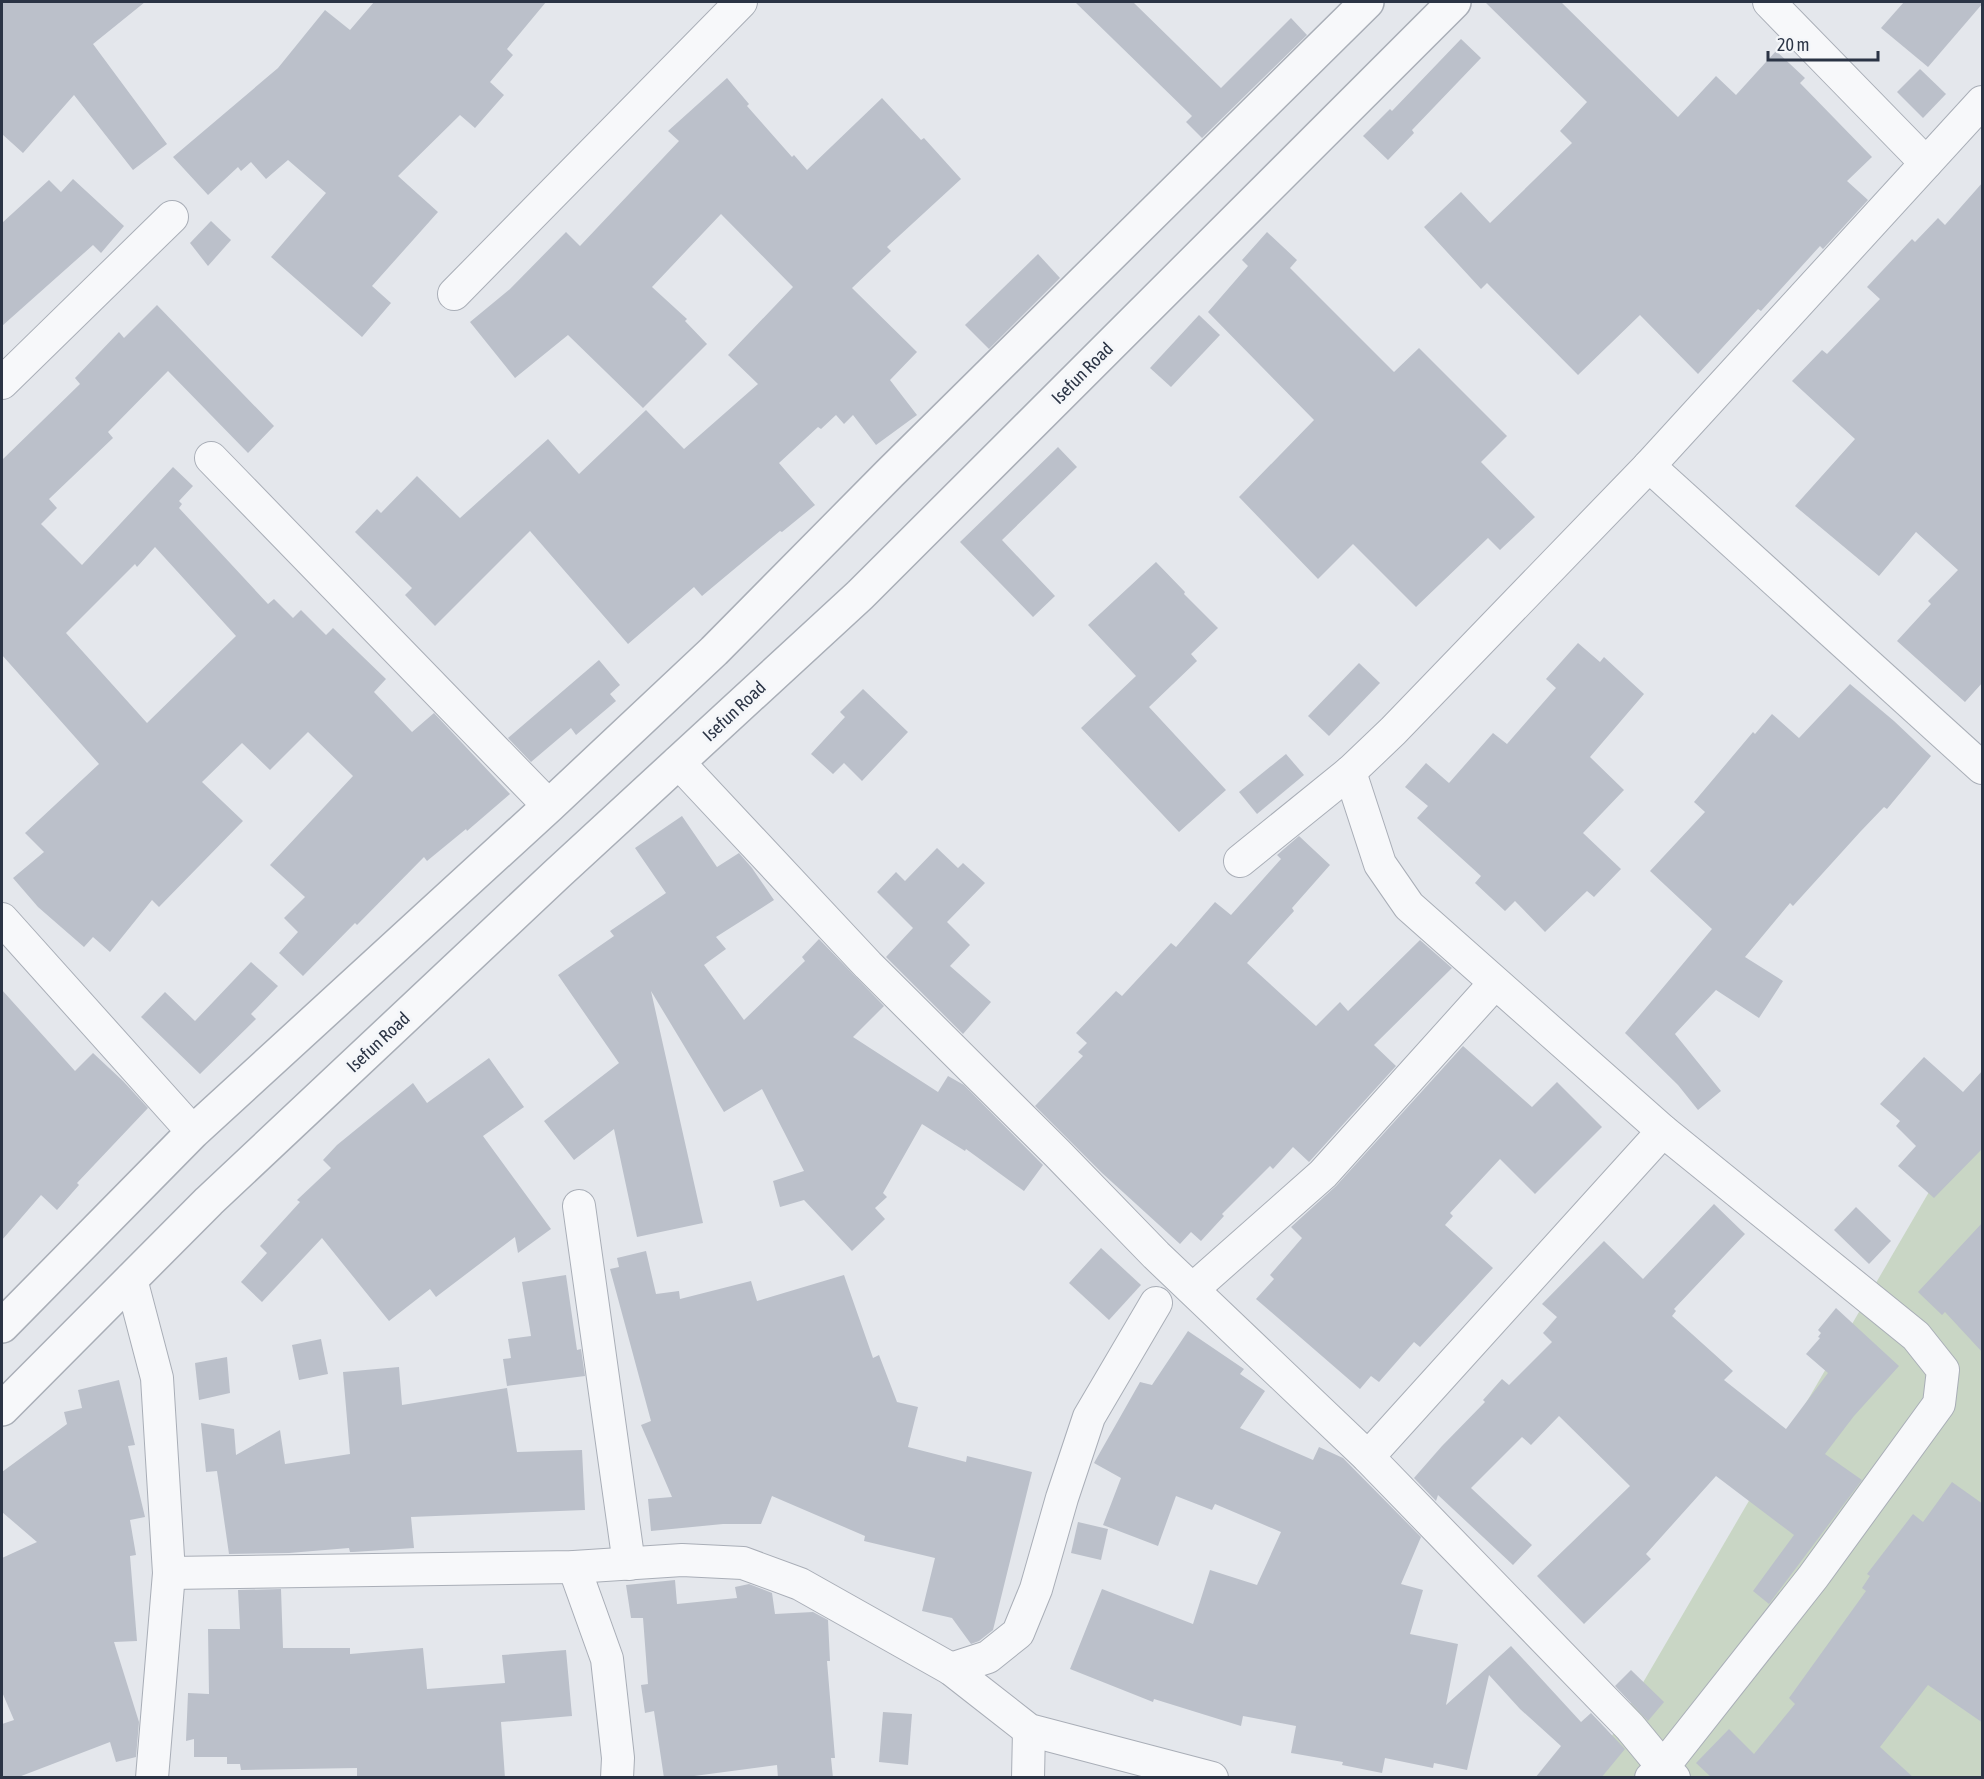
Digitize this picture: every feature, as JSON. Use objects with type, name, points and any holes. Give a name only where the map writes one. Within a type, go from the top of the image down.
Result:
[{"type":"street","points":[[454,294],[741,2]]},
{"type":"street","points":[[2,1326],[193,1132],[549,806],[714,651],[898,464],[1367,2]]},
{"type":"street","name":"Isefun Road","points":[[2,1408],[209,1201],[860,595],[1454,2]]},
{"type":"street","points":[[1769,2],[1926,163]]},
{"type":"street","points":[[1240,861],[1350,772],[1649,466],[1983,102]]},
{"type":"street","points":[[2,383],[172,217]]},
{"type":"street","points":[[211,458],[549,806]]},
{"type":"street","points":[[1649,466],[1983,768]]},
{"type":"street","points":[[678,762],[868,965],[1156,1255],[1368,1457],[1630,1727],[1662,1774],[1813,1577],[1939,1404],[1942,1370],[1916,1336],[1663,1131],[1409,906],[1380,864],[1350,772]]},
{"type":"street","points":[[2,919],[193,1132]]},
{"type":"street","points":[[1193,1289],[1323,1174],[1495,983]]},
{"type":"street","points":[[1368,1457],[1663,1131]]},
{"type":"street","points":[[579,1206],[629,1564]]},
{"type":"street","points":[[131,1279],[157,1378],[169,1573],[152,1778]]},
{"type":"street","points":[[951,1670],[988,1657],[1018,1633],[1036,1588],[1089,1417],[1156,1303]]},
{"type":"street","points":[[169,1573],[574,1567],[682,1560],[743,1563],[800,1584],[951,1670],[1029,1730],[1212,1778]]},
{"type":"street","points":[[574,1567],[607,1659],[618,1758],[617,1778]]},
{"type":"street","points":[[1028,1778],[1029,1730]]},
{"type":"green space","points":[[1982,1101],[1982,1777],[1588,1777]]},
{"type":"building","points":[[2,2],[145,2],[93,44],[167,144],[133,170],[74,95],[23,153],[2,134]]},
{"type":"building","points":[[374,2],[546,2],[507,49],[513,55],[490,82],[504,95],[475,128],[460,115],[398,176],[438,212],[372,286],[391,303],[362,337],[271,257],[326,193],[288,160],[266,179],[251,162],[241,171],[238,167],[208,195],[173,157],[278,68],[325,10],[350,30]]},
{"type":"building","points":[[1075,2],[1133,2],[1221,88],[1291,18],[1307,35],[1202,138],[1186,122],[1192,116]]},
{"type":"building","points":[[1485,2],[1561,2],[1678,117],[1716,76],[1736,95],[1776,51],[1805,78],[1800,83],[1872,157],[1847,181],[1868,200],[1823,249],[1820,246],[1761,311],[1758,309],[1698,374],[1640,315],[1578,375],[1487,283],[1481,289],[1424,227],[1461,192],[1490,223],[1572,143],[1560,131],[1587,102]]},
{"type":"building","points":[[1904,2],[1983,3],[1928,67],[1881,28]]},
{"type":"building","points":[[1461,39],[1481,58],[1412,130],[1414,133],[1388,160],[1363,136],[1390,109],[1392,111]]},
{"type":"building","points":[[1920,69],[1946,94],[1923,118],[1897,92]]},
{"type":"building","points":[[727,78],[749,104],[747,106],[792,157],[794,155],[807,170],[882,98],[921,140],[924,138],[961,179],[887,247],[891,251],[852,288],[917,352],[890,380],[917,415],[876,445],[853,415],[844,424],[836,415],[821,429],[818,427],[779,463],[815,505],[702,596],[694,587],[628,644],[530,531],[435,626],[405,595],[412,588],[355,532],[377,509],[381,513],[417,476],[460,518],[548,439],[579,474],[646,410],[684,449],[758,384],[728,355],[793,287],[721,214],[652,287],[687,319],[685,321],[707,344],[643,408],[568,335],[515,378],[470,322],[510,289],[566,232],[580,246],[679,141],[668,131]]},
{"type":"building","points":[[73,179],[124,226],[101,253],[93,245],[2,326],[2,223],[49,180],[61,192]]},
{"type":"building","points":[[1983,182],[1983,682],[1965,702],[1897,641],[1931,604],[1928,601],[1958,570],[1916,532],[1879,576],[1795,506],[1855,439],[1792,381],[1822,350],[1827,354],[1880,299],[1867,287],[1912,239],[1915,242],[1938,218],[1945,225]]},
{"type":"building","points":[[211,221],[231,240],[208,266],[190,243]]},
{"type":"building","points":[[1267,232],[1297,260],[1290,268],[1394,372],[1419,348],[1507,436],[1481,462],[1535,517],[1500,550],[1488,538],[1416,607],[1353,544],[1318,579],[1239,497],[1314,420],[1208,312],[1248,266],[1242,260]]},
{"type":"building","points":[[1038,254],[1060,278],[989,349],[965,325]]},
{"type":"building","points":[[157,305],[274,426],[248,453],[168,371],[108,432],[113,438],[49,499],[57,508],[41,524],[82,565],[173,467],[193,486],[179,501],[182,504],[179,508],[268,604],[274,599],[293,618],[301,610],[326,635],[333,628],[386,679],[374,692],[412,732],[434,713],[510,794],[427,861],[424,857],[303,976],[279,953],[298,932],[284,918],[305,897],[270,865],[353,776],[308,732],[270,770],[242,743],[202,782],[243,821],[159,907],[152,900],[110,952],[93,937],[84,947],[38,907],[13,878],[44,852],[25,833],[99,764],[2,655],[2,460],[80,384],[75,378],[119,332],[124,338]],"holes":[[[155,547],[236,636],[147,723],[66,633],[135,564],[137,567]]]},
{"type":"building","points":[[1199,315],[1220,335],[1171,387],[1150,368]]},
{"type":"building","points":[[1058,447],[1077,467],[1002,540],[1055,596],[1033,617],[960,542]]},
{"type":"building","points":[[1156,562],[1218,628],[1191,654],[1197,661],[1149,707],[1226,790],[1179,832],[1081,728],[1136,676],[1088,625]]},
{"type":"building","points":[[1578,643],[1600,662],[1604,657],[1644,694],[1590,757],[1624,790],[1583,833],[1621,869],[1594,897],[1587,891],[1545,932],[1515,901],[1505,911],[1475,883],[1481,876],[1417,818],[1428,806],[1405,787],[1426,763],[1449,783],[1493,733],[1507,744],[1556,688],[1546,679]]},
{"type":"building","points":[[599,660],[620,685],[610,694],[616,701],[576,735],[571,728],[531,762],[508,738]]},
{"type":"building","points":[[1359,663],[1380,683],[1329,736],[1308,716]]},
{"type":"building","points":[[1850,684],[1931,756],[1887,809],[1884,807],[1793,906],[1790,903],[1745,957],[1783,981],[1759,1018],[1716,990],[1675,1034],[1721,1091],[1698,1110],[1678,1085],[1625,1033],[1712,929],[1650,871],[1705,812],[1694,802],[1753,732],[1755,734],[1772,714],[1799,738]]},
{"type":"building","points":[[863,689],[908,732],[862,781],[844,763],[833,774],[811,754],[845,717],[840,712]]},
{"type":"building","points":[[1286,754],[1304,775],[1257,814],[1239,792]]},
{"type":"building","points":[[682,816],[717,867],[739,853],[774,900],[716,937],[726,949],[704,965],[744,1020],[805,961],[802,957],[819,939],[884,1006],[853,1037],[938,1092],[948,1076],[964,1085],[1043,1165],[1024,1191],[966,1149],[965,1151],[922,1124],[883,1193],[887,1197],[875,1208],[885,1219],[852,1251],[804,1200],[780,1207],[773,1181],[804,1171],[762,1089],[724,1112],[651,991],[703,1223],[637,1237],[614,1129],[574,1160],[544,1121],[619,1063],[558,975],[614,936],[610,931],[666,893],[635,848]]},
{"type":"building","points":[[1299,836],[1330,865],[1292,908],[1294,911],[1247,963],[1316,1026],[1340,1002],[1348,1011],[1420,940],[1452,968],[1374,1045],[1396,1066],[1310,1161],[1293,1147],[1273,1169],[1270,1166],[1222,1214],[1224,1216],[1201,1241],[1191,1232],[1180,1244],[1102,1173],[1035,1106],[1083,1056],[1078,1052],[1087,1043],[1076,1033],[1116,991],[1122,996],[1171,943],[1176,947],[1215,902],[1231,915],[1281,859],[1277,855]]},
{"type":"building","points":[[937,848],[958,868],[963,863],[985,883],[947,922],[970,945],[950,966],[991,1002],[963,1034],[886,957],[913,928],[877,892],[896,872],[905,881]]},
{"type":"building","points":[[251,962],[278,986],[251,1014],[256,1019],[200,1074],[141,1017],[165,992],[195,1021]]},
{"type":"building","points":[[2,990],[75,1071],[93,1053],[148,1108],[77,1183],[79,1185],[57,1210],[41,1195],[2,1240]]},
{"type":"building","points":[[1463,1046],[1532,1107],[1557,1082],[1602,1127],[1535,1194],[1500,1159],[1450,1213],[1453,1216],[1445,1225],[1493,1268],[1420,1347],[1414,1342],[1379,1382],[1371,1376],[1360,1389],[1256,1299],[1274,1279],[1270,1275],[1302,1238],[1291,1227],[1336,1186]]},
{"type":"building","points":[[1924,1057],[1963,1092],[1983,1070],[1983,1148],[1934,1198],[1898,1166],[1916,1146],[1896,1126],[1900,1121],[1880,1104]]},
{"type":"building","points":[[489,1058],[524,1107],[483,1136],[551,1229],[518,1253],[515,1237],[436,1297],[430,1289],[389,1321],[322,1238],[262,1302],[241,1282],[267,1253],[260,1246],[300,1202],[297,1200],[331,1168],[323,1160],[337,1145],[413,1083],[427,1103]]},
{"type":"building","points":[[1714,1204],[1745,1234],[1674,1309],[1676,1311],[1672,1316],[1733,1371],[1724,1380],[1786,1429],[1828,1373],[1806,1354],[1820,1338],[1818,1337],[1821,1333],[1818,1330],[1836,1308],[1899,1366],[1854,1416],[1825,1454],[1862,1480],[1769,1604],[1753,1591],[1794,1535],[1716,1476],[1646,1554],[1651,1559],[1584,1624],[1537,1576],[1630,1486],[1559,1416],[1531,1445],[1522,1437],[1471,1488],[1532,1545],[1513,1565],[1438,1495],[1436,1501],[1414,1478],[1485,1402],[1483,1400],[1502,1379],[1509,1385],[1552,1342],[1543,1333],[1557,1317],[1542,1304],[1604,1241],[1643,1279]]},
{"type":"building","points":[[1856,1207],[1891,1241],[1869,1264],[1834,1230]]},
{"type":"building","points":[[1983,1222],[1983,1353],[1945,1312],[1942,1315],[1918,1292]]},
{"type":"building","points":[[1101,1248],[1141,1285],[1109,1320],[1069,1283]]},
{"type":"building","points":[[646,1251],[656,1294],[679,1291],[680,1299],[751,1281],[757,1301],[844,1275],[873,1358],[879,1355],[897,1402],[918,1407],[908,1447],[966,1462],[967,1456],[1032,1472],[993,1630],[971,1644],[952,1618],[922,1611],[935,1558],[864,1541],[865,1536],[772,1496],[761,1524],[723,1524],[651,1531],[648,1499],[672,1497],[641,1425],[651,1421],[610,1269],[619,1267],[617,1258]]},
{"type":"building","points":[[566,1275],[577,1350],[581,1349],[585,1376],[507,1386],[503,1359],[511,1358],[508,1339],[531,1336],[522,1282]]},
{"type":"building","points":[[1188,1331],[1244,1369],[1240,1374],[1265,1391],[1240,1428],[1313,1460],[1319,1447],[1343,1458],[1421,1537],[1401,1584],[1423,1590],[1410,1634],[1458,1644],[1446,1705],[1511,1646],[1581,1722],[1591,1713],[1625,1749],[1601,1778],[1535,1778],[1561,1746],[1520,1709],[1489,1675],[1467,1770],[1434,1763],[1433,1768],[1385,1758],[1382,1773],[1342,1765],[1343,1762],[1291,1753],[1296,1726],[1243,1716],[1241,1726],[1154,1699],[1153,1702],[1070,1669],[1102,1589],[1193,1624],[1210,1570],[1257,1585],[1281,1532],[1215,1504],[1212,1510],[1176,1496],[1158,1546],[1103,1525],[1121,1478],[1094,1463],[1140,1382],[1152,1385]]},
{"type":"building","points":[[321,1339],[328,1374],[299,1380],[292,1345]]},
{"type":"building","points":[[227,1357],[230,1393],[199,1400],[195,1363]]},
{"type":"building","points":[[399,1367],[402,1405],[507,1388],[517,1452],[582,1450],[585,1510],[411,1517],[414,1548],[350,1552],[349,1548],[289,1553],[229,1554],[217,1471],[206,1472],[201,1423],[234,1429],[236,1455],[280,1430],[285,1464],[350,1454],[343,1372]]},
{"type":"building","points":[[119,1380],[135,1445],[128,1446],[145,1517],[130,1520],[136,1555],[130,1556],[137,1641],[114,1642],[139,1722],[136,1757],[116,1762],[110,1742],[16,1778],[2,1778],[2,1724],[14,1720],[2,1692],[2,1558],[37,1542],[2,1512],[2,1472],[67,1424],[64,1412],[82,1408],[78,1390]]},
{"type":"building","points":[[1952,1482],[1983,1504],[1983,1723],[1928,1685],[1880,1747],[1914,1778],[1712,1778],[1696,1763],[1729,1729],[1754,1754],[1795,1704],[1789,1698],[1866,1591],[1862,1588],[1870,1576],[1867,1574],[1913,1514],[1923,1522]]},
{"type":"building","points":[[1078,1522],[1108,1529],[1101,1560],[1071,1553]]},
{"type":"building","points":[[675,1580],[677,1604],[737,1598],[735,1587],[749,1584],[772,1593],[775,1614],[813,1612],[828,1620],[830,1661],[827,1661],[835,1758],[831,1758],[833,1778],[778,1778],[777,1765],[664,1778],[654,1711],[645,1713],[641,1685],[648,1684],[643,1618],[631,1618],[626,1585]]},
{"type":"building","points":[[281,1589],[283,1648],[350,1648],[350,1654],[423,1648],[427,1689],[505,1683],[502,1655],[566,1650],[572,1716],[501,1722],[505,1778],[357,1778],[357,1768],[241,1770],[240,1764],[227,1764],[227,1757],[194,1757],[194,1739],[186,1741],[188,1693],[209,1694],[208,1629],[240,1629],[238,1590]]},
{"type":"building","points":[[1631,1670],[1664,1702],[1648,1721],[1615,1686]]},
{"type":"building","points":[[883,1712],[912,1714],[908,1765],[879,1762]]}]
